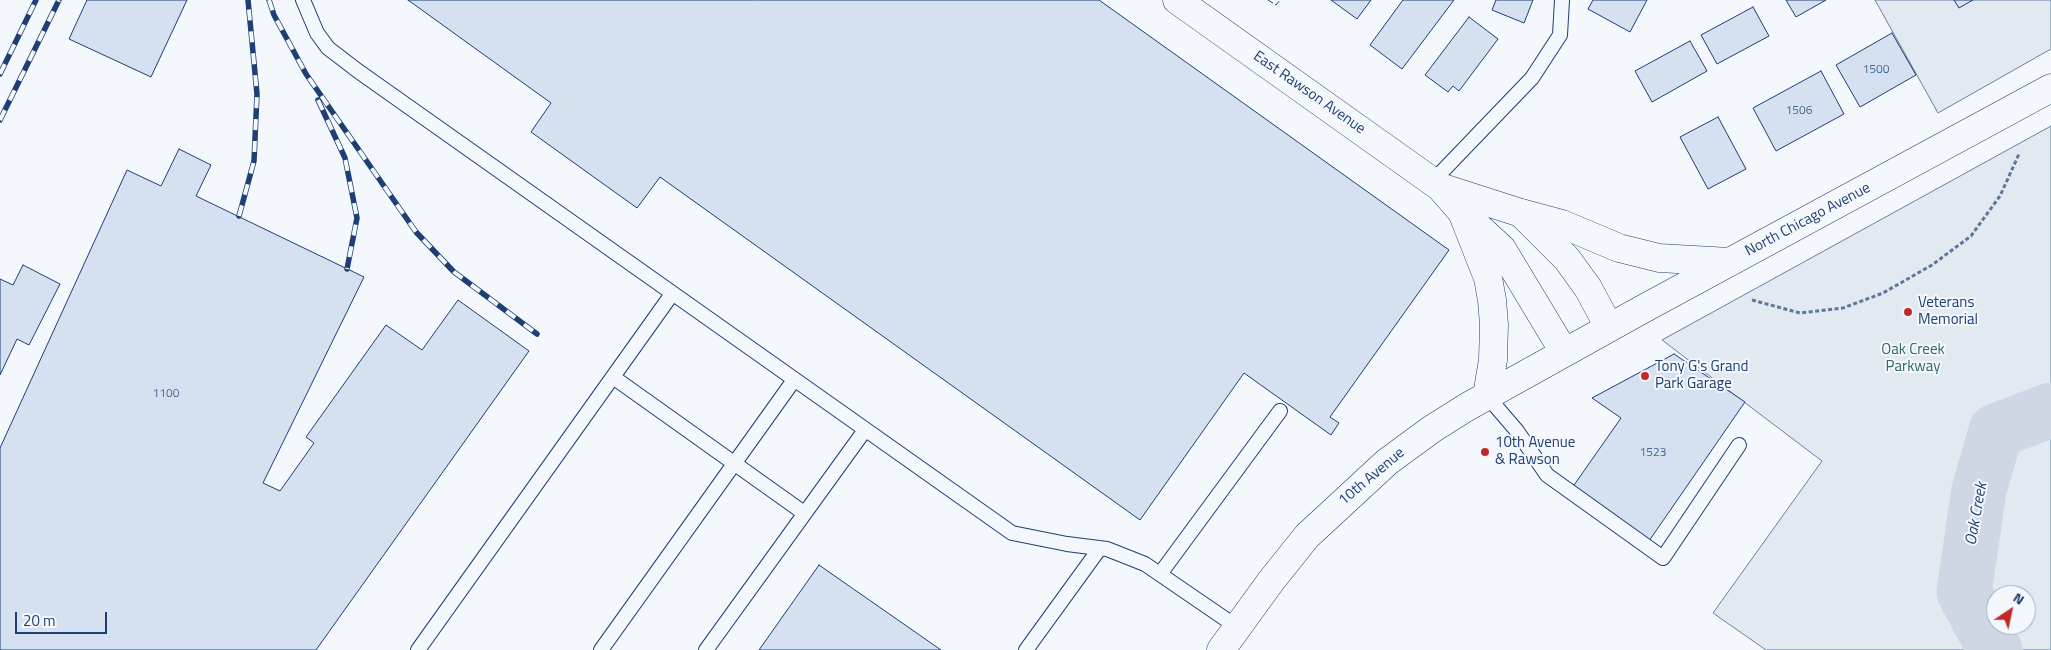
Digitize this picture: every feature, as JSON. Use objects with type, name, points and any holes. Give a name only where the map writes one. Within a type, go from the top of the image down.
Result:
[{"type":"main road","name":"East Rawson Avenue","points":[[1177,0],[1437,184],[1462,212],[1502,249],[1564,352]]},
{"type":"main road","name":"North Chicago Avenue","points":[[1564,352],[2051,88]]},
{"type":"main road","name":"East Rawson Avenue","points":[[1437,184],[1521,213],[1567,259],[1588,288],[1609,327]]},
{"type":"main road","points":[[1462,212],[1488,278],[1492,300],[1494,325],[1493,360],[1487,396]]},
{"type":"main road","points":[[1521,213],[1562,224],[1619,248],[1659,258],[1730,262]]},
{"type":"main road","name":"10th Avenue","points":[[1220,650],[1306,536],[1393,457],[1432,429],[1564,352]]},
{"type":"lane","points":[[303,0],[317,33],[328,48],[672,294],[1012,533],[1067,544],[1107,549],[1145,564],[1237,627]]},
{"type":"lane","points":[[1437,184],[1532,78],[1560,34],[1562,0]]},
{"type":"lane","points":[[418,650],[672,294]]},
{"type":"lane","points":[[613,376],[804,514]]},
{"type":"lane","points":[[601,650],[794,380]]},
{"type":"lane","points":[[1487,396],[1517,431],[1547,476],[1663,558],[1739,445]]},
{"type":"lane","points":[[1160,574],[1280,411]]},
{"type":"lane","points":[[706,650],[865,430]]},
{"type":"lane","points":[[1026,650],[1100,548]]},
{"type":"path","points":[[1752,300],[1800,313],[1843,308],[1883,293],[1932,265],[1971,236],[2000,196],[2019,154]]},
{"type":"green space","points":[[1875,0],[2051,0],[2051,49],[1938,113]]},
{"type":"green space","name":"Oak Creek Parkway","points":[[2051,126],[2051,650],[1766,650],[1713,613],[1822,461],[1662,340]]},
{"type":"building","points":[[87,0],[187,0],[151,77],[69,39]]},
{"type":"building","points":[[408,0],[1099,0],[1449,250],[1330,417],[1339,423],[1331,435],[1244,373],[1140,520],[660,177],[637,208],[531,132],[551,103]]},
{"type":"building","points":[[1331,0],[1371,0],[1357,19]]},
{"type":"building","points":[[1403,0],[1454,0],[1402,69],[1370,45]]},
{"type":"building","points":[[1496,0],[1533,0],[1524,23],[1492,10]]},
{"type":"building","points":[[1593,0],[1647,0],[1630,32],[1588,9]]},
{"type":"building","points":[[1786,0],[1826,0],[1796,17]]},
{"type":"building","points":[[1954,0],[1973,0],[1959,8]]},
{"type":"building","points":[[1753,7],[1769,36],[1717,64],[1701,35]]},
{"type":"building","points":[[1469,17],[1498,39],[1459,91],[1453,86],[1448,92],[1425,75]]},
{"type":"building","points":[[1892,33],[1916,75],[1860,107],[1836,65]]},
{"type":"building","points":[[1690,41],[1707,71],[1652,102],[1635,71]]},
{"type":"building","points":[[1821,71],[1844,114],[1776,151],[1753,108]]},
{"type":"building","points":[[1718,117],[1746,169],[1708,189],[1680,137]]},
{"type":"building","points":[[179,149],[211,165],[196,196],[364,277],[263,483],[280,491],[314,443],[306,437],[386,325],[422,350],[458,300],[529,351],[316,650],[0,650],[0,448],[127,170],[161,186]]},
{"type":"building","points":[[23,265],[60,284],[29,345],[17,339],[0,375],[0,279],[13,285]]},
{"type":"building","points":[[1674,354],[1745,402],[1649,541],[1572,488],[1621,418],[1592,398]]},
{"type":"building","points":[[819,565],[941,650],[759,650]]},
{"type":"waterway","name":"Oak Creek","points":[[1995,650],[1964,592],[1979,490],[1996,431],[2051,410]]},
{"type":"railway","points":[[0,74],[36,0]]},
{"type":"railway","points":[[0,120],[59,0]]},
{"type":"railway","points":[[239,216],[254,161],[257,94],[248,0]]},
{"type":"railway","points":[[269,0],[274,15],[306,74],[416,232],[454,272],[537,334]]},
{"type":"railway","points":[[318,100],[345,158],[357,218],[347,269]]},
{"type":"fence","points":[[1268,0],[1276,5],[1280,0]]},
{"type":"place","name":"Veterans Memorial","points":[[1908,312]]},
{"type":"place","name":"Tony G's Grand Park Garage","points":[[1645,376]]},
{"type":"place","name":"10th Avenue & Rawson","points":[[1485,452]]}]
